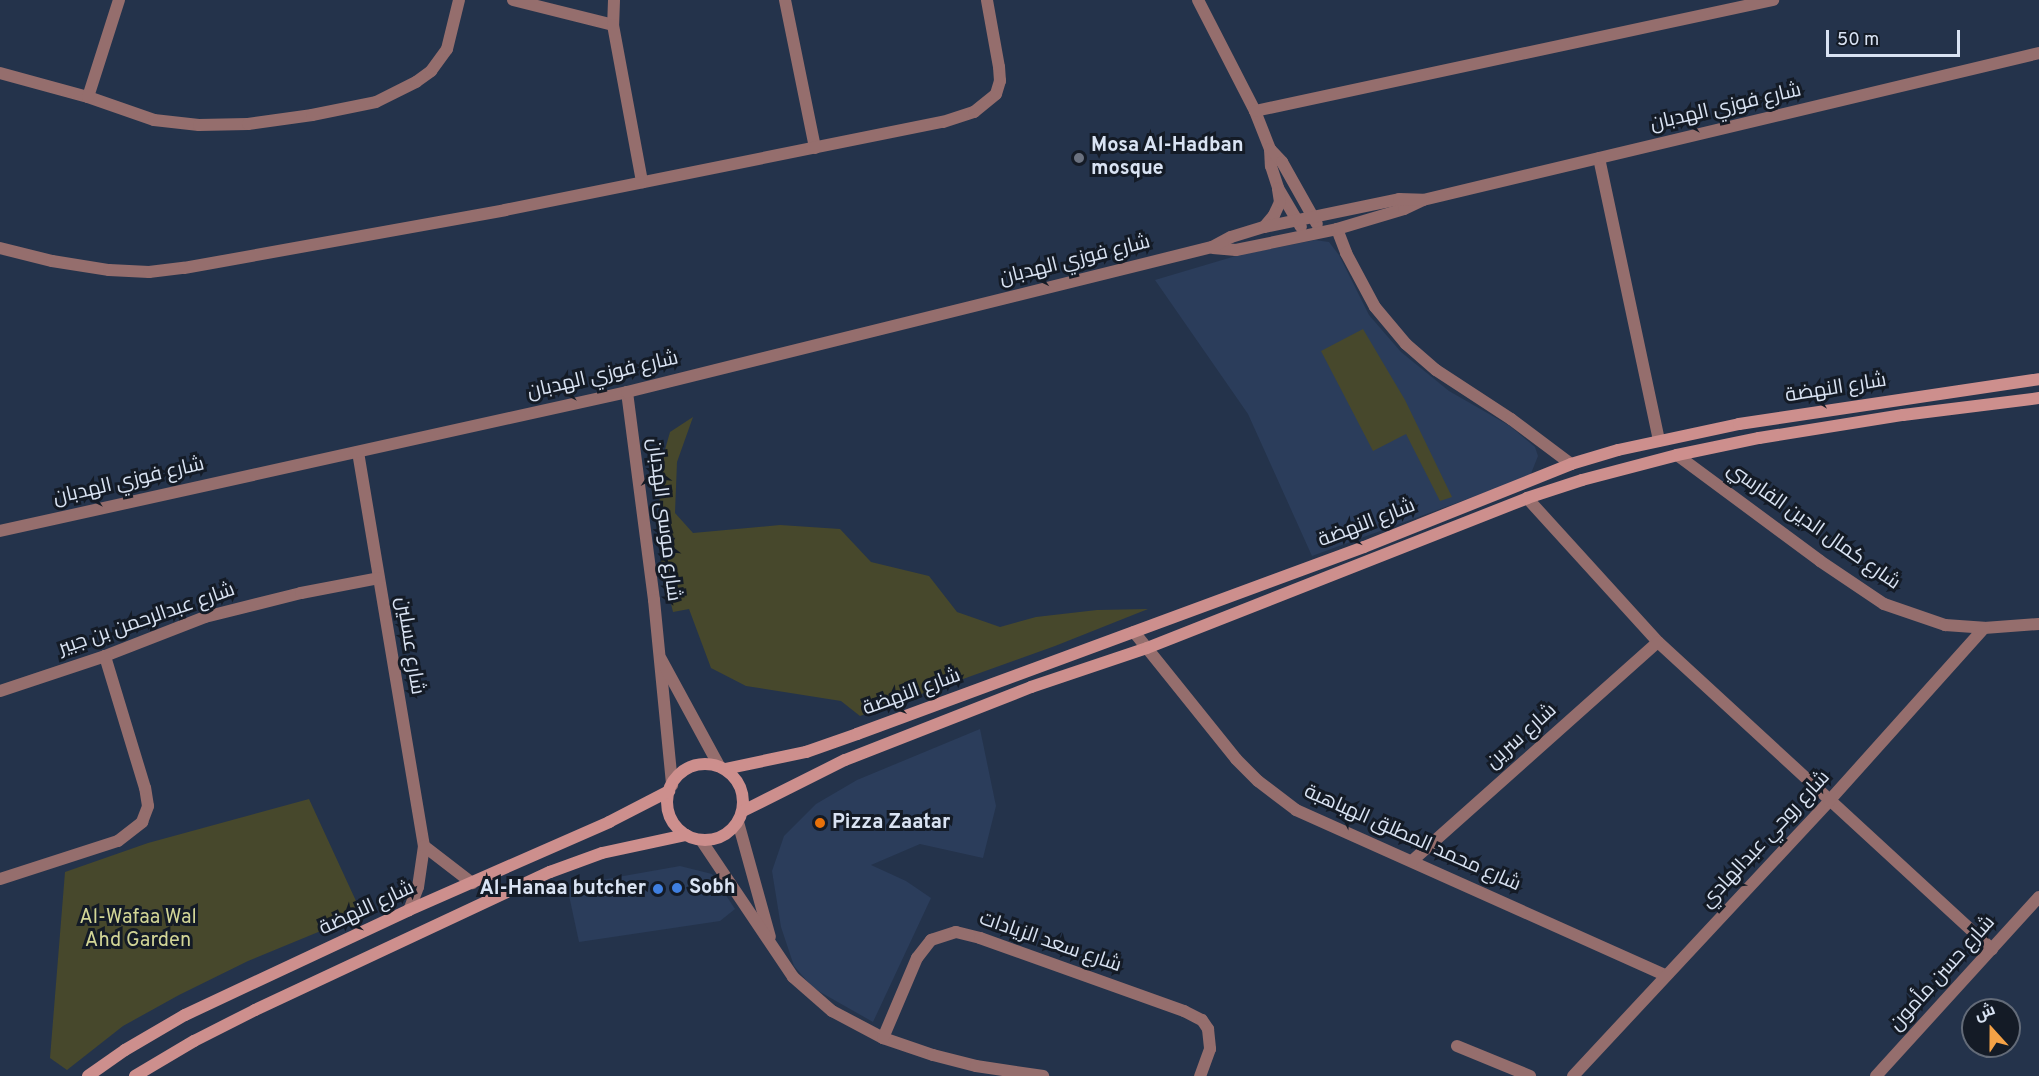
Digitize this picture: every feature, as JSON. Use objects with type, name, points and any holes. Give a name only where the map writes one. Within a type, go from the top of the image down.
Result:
[{"type":"street","points":[[88,97],[119,0]]},
{"type":"street","points":[[0,73],[88,97],[154,120],[199,125],[248,124],[376,102],[401,91],[430,71],[447,49],[459,0]]},
{"type":"street","points":[[513,0],[613,25]]},
{"type":"street","points":[[614,0],[613,25],[642,182]]},
{"type":"street","points":[[785,0],[815,148]]},
{"type":"street","points":[[0,248],[52,261],[109,270],[149,272],[184,268],[505,210],[943,122],[974,112],[986,105],[996,94],[1000,81],[987,0]]},
{"type":"street","points":[[1198,0],[1255,111],[1270,149],[1282,162],[1321,232]]},
{"type":"street","points":[[1255,111],[1773,0]]},
{"type":"street","name":"شارع فوزي الهدبان","points":[[1212,248],[1236,250],[1337,229],[1404,209],[1423,200],[2039,53]]},
{"type":"street","points":[[1270,149],[1270,166],[1278,188],[1306,236]]},
{"type":"street","points":[[1599,158],[1659,441]]},
{"type":"street","points":[[1264,226],[1274,215],[1280,202],[1278,188]]},
{"type":"street","name":"شارع فوزي الهدبان","points":[[0,531],[627,392],[1212,248],[1232,237],[1264,226],[1399,199],[1423,200]]},
{"type":"street","points":[[1337,229],[1346,253],[1375,307],[1406,344],[1436,370],[1511,419],[1571,464]]},
{"type":"street","name":"شارع النهضة","points":[[722,768],[806,752],[1364,547],[1571,464],[1659,441],[1854,405],[2039,380]]},
{"type":"street","name":"شارع موسى الهدبان","points":[[627,392],[654,600],[670,788]]},
{"type":"street","name":"شارع النهضة","points":[[740,816],[845,760],[1031,687],[1147,648],[1527,498],[1582,480],[1677,455],[1804,430],[2039,398]]},
{"type":"street","name":"شارع عسلين","points":[[358,452],[401,721],[424,846],[418,887],[409,910]]},
{"type":"street","name":"شارع كمال الدين الفارسي","points":[[1677,455],[1820,561],[1884,604],[1945,625],[1984,628],[2039,624]]},
{"type":"street","points":[[1527,498],[1658,642],[1992,949]]},
{"type":"street","name":"شارع عبدالرحمن بن جبير","points":[[0,691],[105,656],[205,616],[301,593],[379,578]]},
{"type":"street","name":"شارع روحي عبدالهادي","points":[[1573,1076],[1829,801],[1984,628]]},
{"type":"street","name":"شارع محمد المطلق الهباهبة","points":[[1134,632],[1236,759],[1275,796],[1296,810],[1328,827],[1412,861],[1665,975]]},
{"type":"street","name":"شارع سرين","points":[[1412,861],[1658,642]]},
{"type":"street","name":"شارع موسى الهدبان","points":[[658,653],[722,768]]},
{"type":"street","points":[[0,879],[118,841],[142,822],[148,806],[145,788],[105,656]]},
{"type":"street","points":[[740,816],[722,836],[701,840],[686,835],[678,829],[668,811],[670,788],[687,769],[697,765],[722,768],[741,787],[740,816],[774,950]]},
{"type":"street","name":"شارع النهضة","points":[[88,1076],[125,1050],[185,1015],[409,910],[609,822],[670,788]]},
{"type":"street","points":[[135,1076],[194,1041],[255,1010],[549,872],[602,853],[686,835]]},
{"type":"street","points":[[701,840],[794,977],[825,1005],[854,1024],[883,1038],[933,1055],[976,1066],[1043,1076]]},
{"type":"street","points":[[424,846],[472,884]]},
{"type":"street","name":"شارع حسن مأمون","points":[[1876,1076],[2039,897]]},
{"type":"street","name":"شارع سعد الزيادات","points":[[883,1038],[917,958],[931,940],[956,932],[980,938],[1138,994],[1202,1020],[1208,1029],[1210,1049],[1200,1076]]},
{"type":"street","points":[[1457,1046],[1530,1076]]},
{"type":"shaded area","points":[[1315,240],[1329,242],[1339,255],[1369,315],[1401,352],[1449,391],[1510,426],[1535,447],[1538,456],[1530,476],[1312,556],[1248,414],[1155,280],[1239,255]]},
{"type":"shaded area","points":[[980,729],[996,806],[983,858],[920,844],[871,865],[906,881],[931,898],[873,1022],[813,988],[794,966],[781,927],[772,871],[784,836],[816,804],[857,780]]},
{"type":"shaded area","points":[[680,866],[712,874],[735,909],[720,921],[579,942],[567,886]]},
{"type":"green space","points":[[1363,329],[1405,400],[1452,497],[1440,501],[1406,434],[1373,451],[1321,351]]},
{"type":"green space","points":[[693,417],[677,462],[675,513],[693,533],[780,525],[840,529],[871,562],[929,576],[957,612],[1000,627],[1036,617],[1097,610],[1148,609],[1055,646],[860,716],[841,701],[746,686],[711,668],[689,609],[673,612],[661,562],[659,471],[670,432]]},
{"type":"green space","name":"Al-Wafaa Wal Ahd Garden","points":[[309,799],[362,914],[248,961],[179,995],[123,1026],[67,1070],[50,1058],[65,872],[148,843]]},
{"type":"place","name":"Mosa Al-Hadban mosque","points":[[1079,158]]},
{"type":"place","name":"Pizza Zaatar","points":[[820,823]]},
{"type":"place","name":"Sobh","points":[[677,888]]},
{"type":"place","name":"Al-Hanaa butcher","points":[[658,889]]}]
